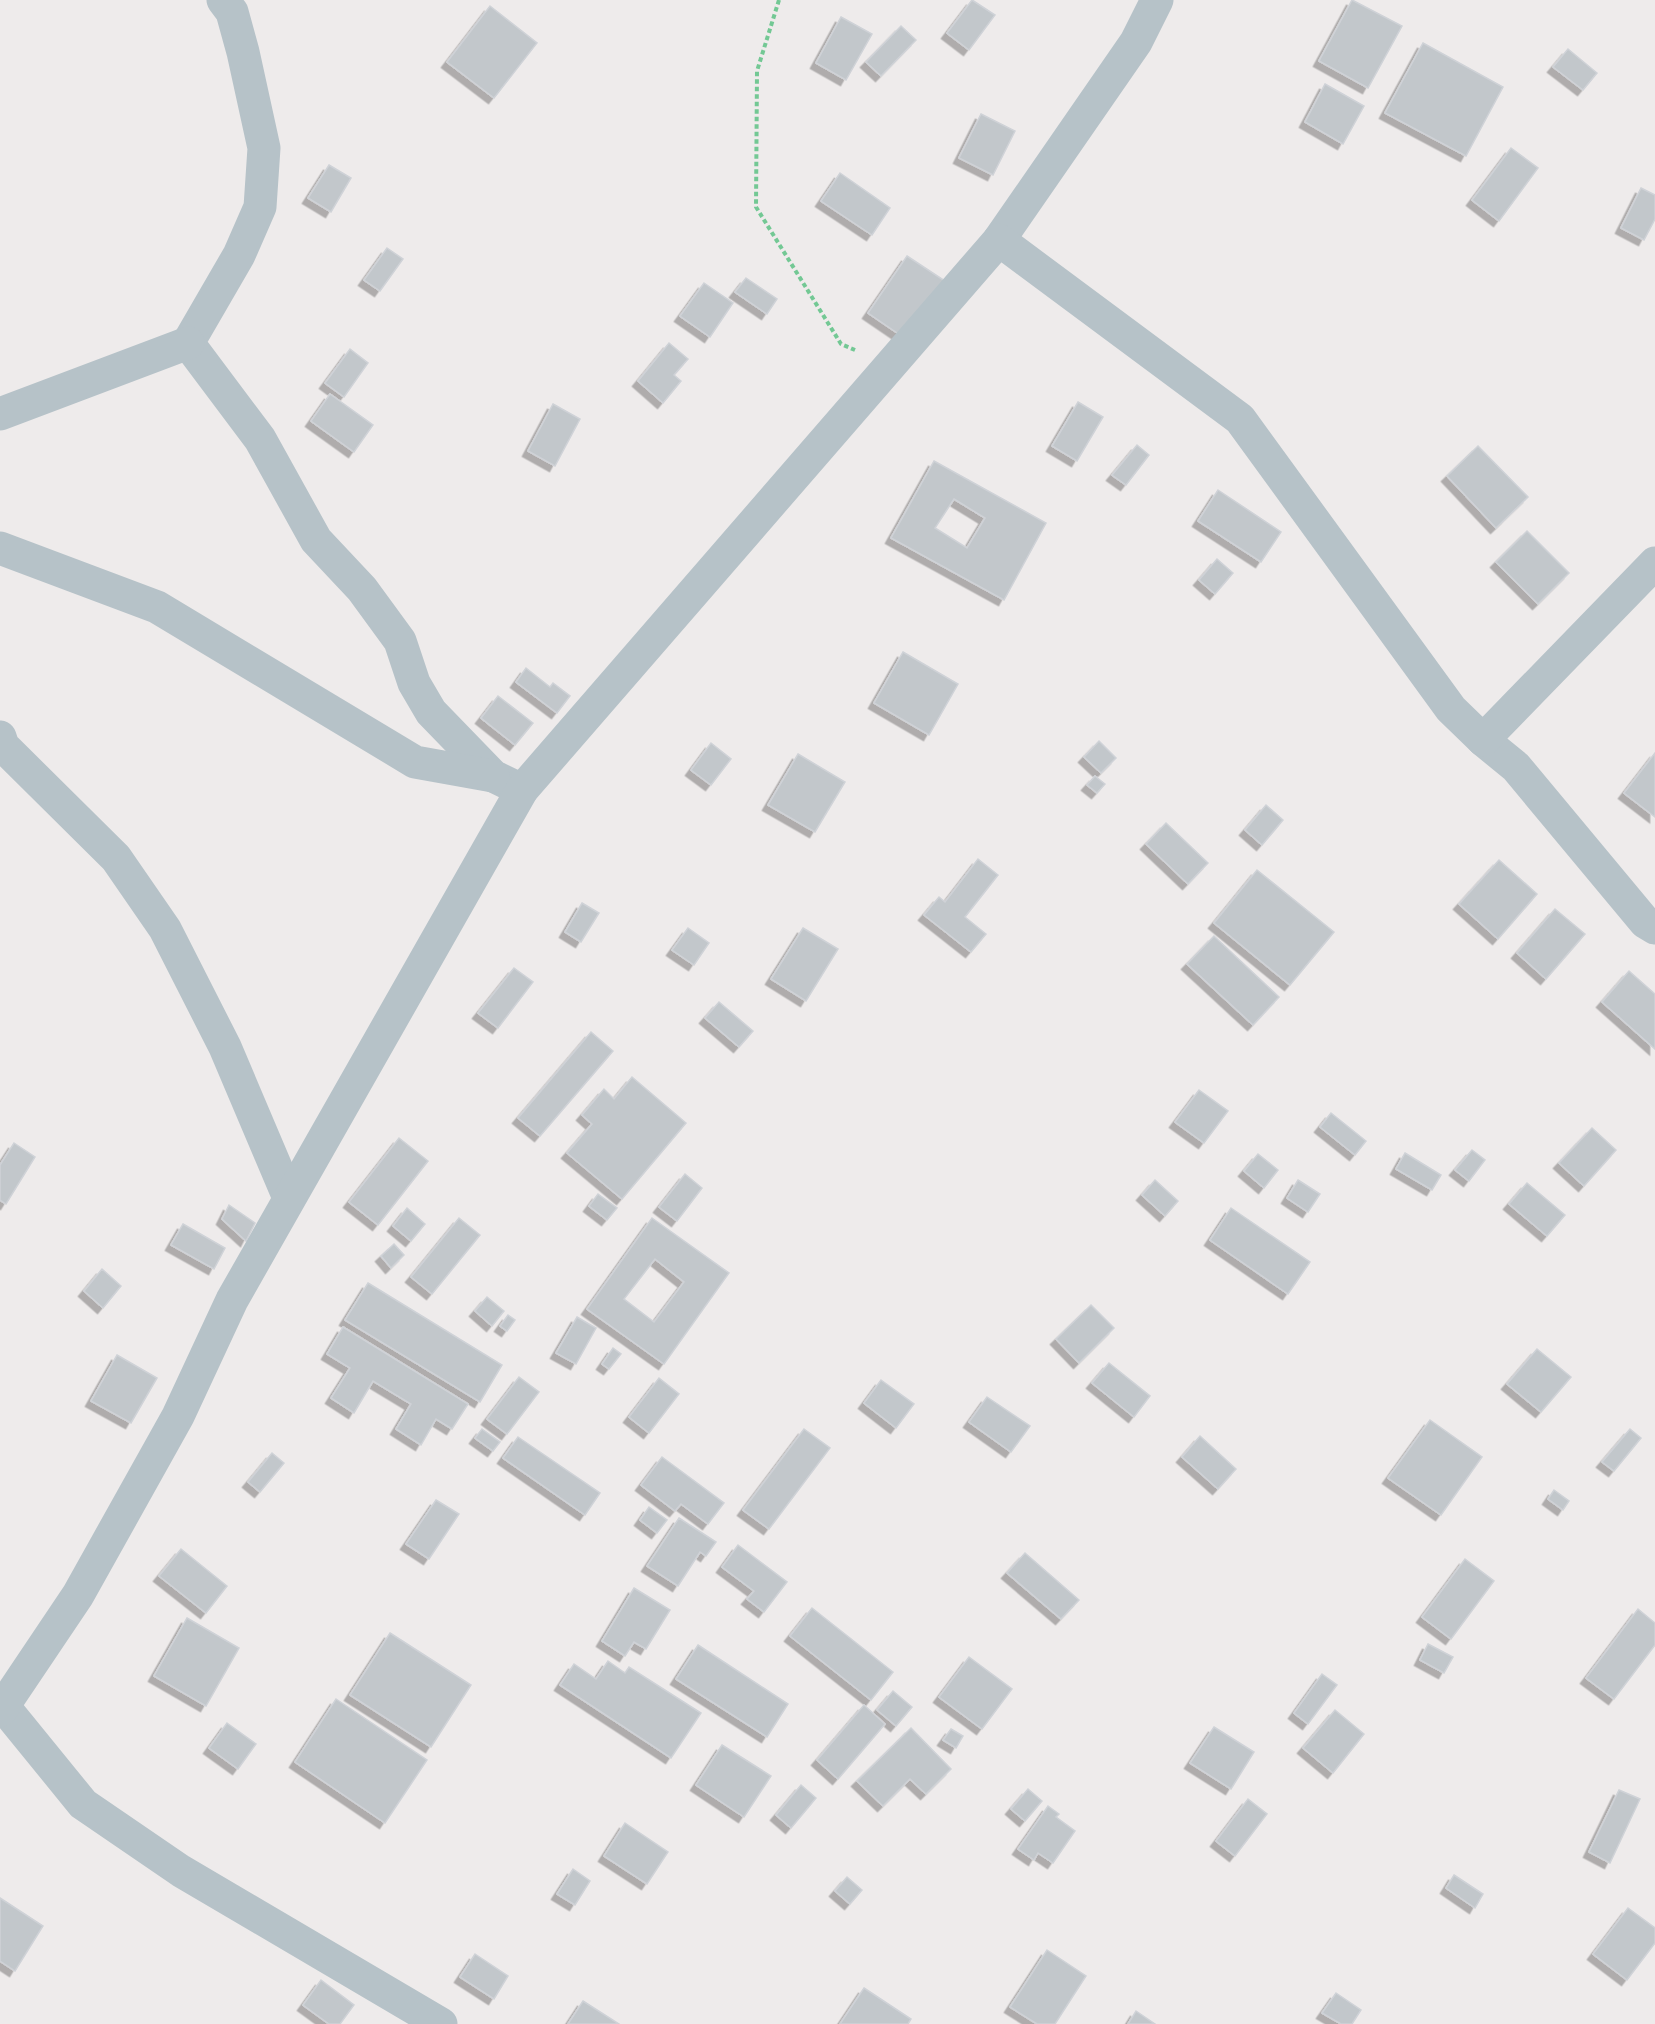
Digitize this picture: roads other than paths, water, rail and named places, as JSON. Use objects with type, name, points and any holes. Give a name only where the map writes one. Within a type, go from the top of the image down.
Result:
[{"type":"street","points":[[0,414],[188,343],[238,255],[260,207],[264,148],[243,52],[231,12],[223,0]]},
{"type":"street","points":[[441,2024],[181,1871],[83,1804],[2,1709],[78,1595],[178,1416],[232,1300],[522,790],[999,240],[1136,42],[1157,0]]},
{"type":"street","points":[[999,240],[1240,418],[1451,709],[1483,740],[1516,767],[1645,922],[1655,928]]},
{"type":"street","points":[[188,343],[260,439],[316,540],[362,589],[400,641],[414,683],[430,712],[493,777]]},
{"type":"street","points":[[0,548],[157,607],[415,762],[493,777],[522,790]]},
{"type":"street","points":[[1483,740],[1655,563]]},
{"type":"street","points":[[0,737],[3,746],[116,858],[165,929],[225,1047],[289,1198]]}]
